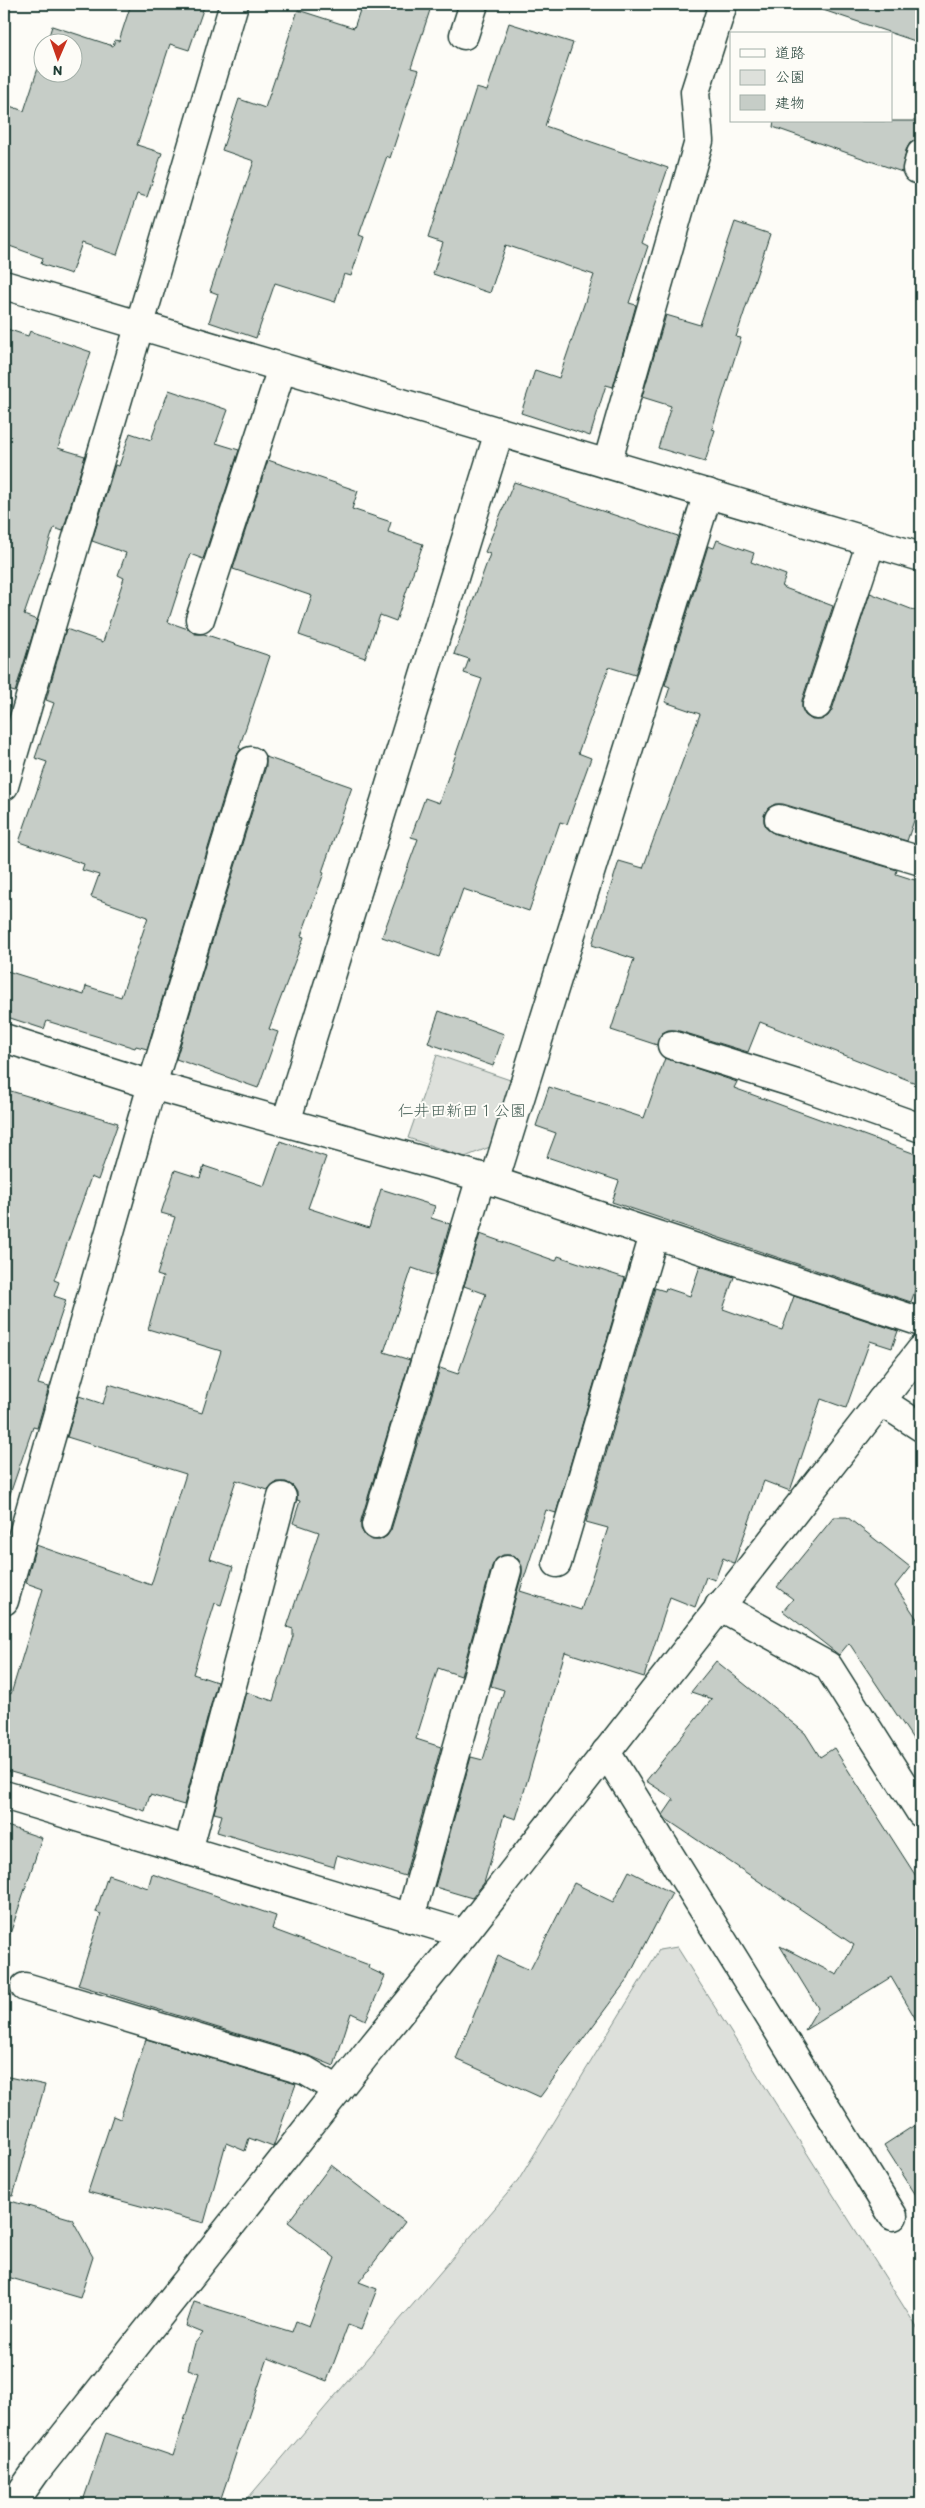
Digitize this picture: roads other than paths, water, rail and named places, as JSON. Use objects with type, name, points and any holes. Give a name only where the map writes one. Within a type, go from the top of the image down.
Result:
[{"type":"street","points":[[4,786],[234,4]]},
{"type":"street","points":[[464,35],[474,4]]},
{"type":"street","points":[[607,464],[699,141],[695,92],[723,4]]},
{"type":"street","points":[[4,285],[921,557]]},
{"type":"street","points":[[200,619],[282,368]]},
{"type":"street","points":[[286,1122],[499,432]]},
{"type":"street","points":[[376,1525],[708,493]]},
{"type":"street","points":[[817,705],[871,542]]},
{"type":"street","points":[[4,1601],[152,1085],[251,761]]},
{"type":"street","points":[[779,819],[921,861]]},
{"type":"street","points":[[4,1038],[152,1085],[488,1179],[921,1322]]},
{"type":"street","points":[[672,1046],[797,1084],[921,1128]]},
{"type":"street","points":[[557,1563],[654,1235]]},
{"type":"street","points":[[13,2504],[37,2470],[464,1934],[921,1350]]},
{"type":"street","points":[[881,1401],[921,1427]]},
{"type":"street","points":[[188,1851],[282,1497]]},
{"type":"street","points":[[410,1918],[507,1570]]},
{"type":"street","points":[[719,1606],[828,1666],[921,1813]]},
{"type":"street","points":[[606,1752],[893,2216]]},
{"type":"street","points":[[4,1795],[464,1934]]},
{"type":"street","points":[[25,1987],[306,2071],[338,2090]]},
{"type":"park label","name":"仁井田新田１公園","points":[[462,1110]]}]
